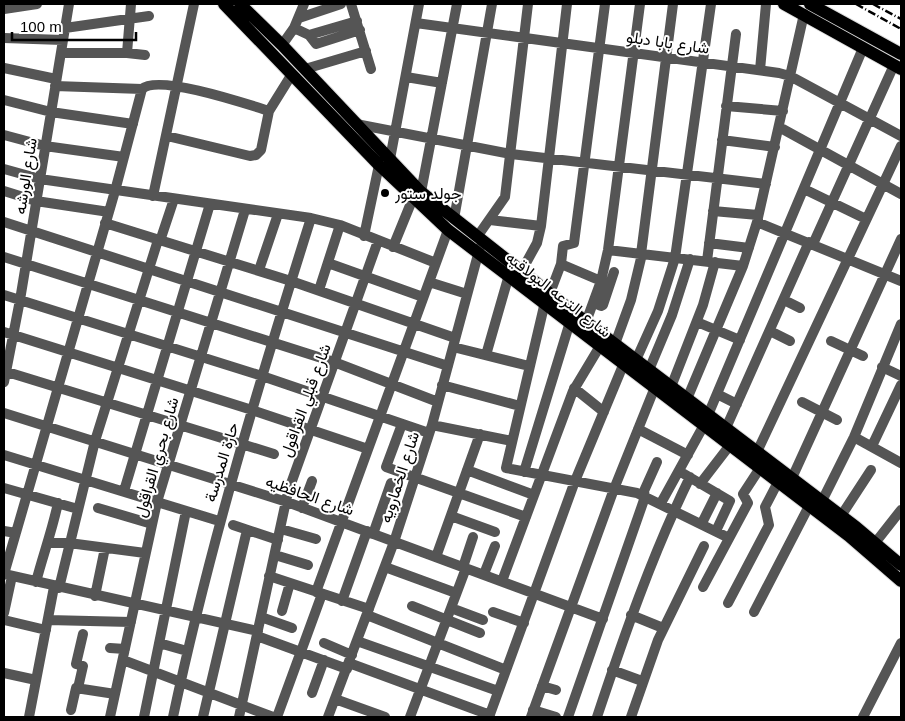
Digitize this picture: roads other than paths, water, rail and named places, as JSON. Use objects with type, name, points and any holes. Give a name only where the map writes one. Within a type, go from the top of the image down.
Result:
[{"type":"main road","name":"شارع الترعه البولاقيه","points":[[224,4],[292,74],[417,195],[451,224],[522,272],[570,322],[600,346],[649,370],[672,387],[687,399],[730,445],[809,506],[876,543],[901,565]]},
{"type":"main road","name":"شارع الترعه البولاقيه","points":[[240,4],[282,45],[356,124],[385,162]]},
{"type":"main road","points":[[784,4],[807,9],[901,54]]},
{"type":"main road","points":[[807,9],[863,48],[898,67]]},
{"type":"main road","name":"شارع الترعه البولاقيه","points":[[479,244],[509,275],[586,322],[615,344],[655,388],[706,420],[726,428],[842,516],[853,532],[901,581]]},
{"type":"street","points":[[4,9],[34,4]]},
{"type":"street","name":"شارع الورشه","points":[[4,375],[9,334],[20,300],[69,4]]},
{"type":"street","points":[[127,53],[131,4]]},
{"type":"street","points":[[152,196],[167,136],[194,4]]},
{"type":"street","points":[[282,45],[294,28],[304,4]]},
{"type":"street","points":[[299,18],[341,4]]},
{"type":"street","points":[[351,4],[371,68]]},
{"type":"street","points":[[364,236],[396,131],[420,4]]},
{"type":"street","points":[[394,247],[417,195],[431,138],[457,4]]},
{"type":"street","points":[[122,660],[275,717],[301,652],[342,522],[451,224],[492,4]]},
{"type":"street","name":"شارع الخمارويه","points":[[328,717],[394,542],[438,402],[479,244],[490,220],[505,198],[528,4]]},
{"type":"street","points":[[522,272],[537,243],[541,226],[567,4]]},
{"type":"street","points":[[605,4],[574,243],[563,246],[561,264],[547,298],[529,366],[506,468],[645,496],[729,538]]},
{"type":"street","points":[[586,322],[601,282],[608,250],[640,4]]},
{"type":"street","points":[[615,344],[631,300],[642,254],[673,4]]},
{"type":"street","points":[[7,575],[226,624],[257,633],[324,660],[349,662],[421,688],[489,716],[575,481],[604,412],[658,312],[675,258],[710,4]]},
{"type":"street","points":[[760,70],[766,4]]},
{"type":"street","points":[[687,399],[749,248],[758,218],[807,9]]},
{"type":"street","points":[[65,28],[149,16]]},
{"type":"street","name":"شارع بابا دبلو","points":[[416,23],[732,66],[790,76],[901,136]]},
{"type":"street","points":[[294,28],[311,38],[358,26]]},
{"type":"street","points":[[672,387],[696,322],[711,261],[709,243],[736,34]]},
{"type":"street","points":[[4,38],[63,40]]},
{"type":"street","points":[[661,503],[706,420],[863,48]]},
{"type":"street","points":[[305,69],[366,51]]},
{"type":"street","points":[[60,53],[127,53],[145,55]]},
{"type":"street","points":[[726,428],[870,119],[898,67]]},
{"type":"street","points":[[4,68],[56,83],[142,89],[147,86],[177,85],[270,111]]},
{"type":"street","points":[[167,136],[253,156],[261,150],[270,111],[292,74]]},
{"type":"street","points":[[406,77],[442,83]]},
{"type":"street","points":[[4,613],[7,575],[26,494],[109,212],[142,89]]},
{"type":"street","points":[[4,100],[51,112],[133,124]]},
{"type":"street","points":[[726,106],[783,110]]},
{"type":"street","points":[[356,124],[511,154],[766,184]]},
{"type":"street","points":[[779,127],[901,194]]},
{"type":"street","points":[[4,135],[45,146],[124,157]]},
{"type":"street","points":[[722,140],[775,147]]},
{"type":"street","points":[[757,452],[901,146]]},
{"type":"street","points":[[4,169],[40,179],[311,218],[340,225],[436,263]]},
{"type":"street","points":[[804,189],[866,219]]},
{"type":"street","points":[[4,191],[36,201],[109,212]]},
{"type":"street","points":[[29,717],[56,587],[95,441],[148,270],[174,199]]},
{"type":"street","points":[[124,491],[210,204]]},
{"type":"street","name":"شارع بحري القراقول","points":[[110,717],[145,553],[167,464],[245,210]]},
{"type":"street","points":[[713,212],[758,218],[785,232],[901,282]]},
{"type":"street","points":[[259,270],[278,214]]},
{"type":"street","name":"حارة المدرسة","points":[[172,717],[194,617],[229,483],[311,218]]},
{"type":"street","points":[[490,220],[541,226]]},
{"type":"street","points":[[4,222],[96,254],[448,366]]},
{"type":"street","points":[[105,223],[291,280],[414,323],[454,343],[486,355],[529,366]]},
{"type":"street","points":[[319,290],[340,225]]},
{"type":"street","name":"شارع قبلي القراقول","points":[[238,717],[287,502],[310,429],[378,241]]},
{"type":"street","points":[[792,478],[884,274],[901,241]]},
{"type":"street","points":[[709,243],[749,248]]},
{"type":"street","points":[[608,250],[743,266]]},
{"type":"street","points":[[4,257],[334,362],[438,402]]},
{"type":"street","points":[[649,370],[672,315],[690,259]]},
{"type":"street","points":[[328,263],[424,296]]},
{"type":"street","points":[[561,264],[601,282]]},
{"type":"street","points":[[594,303],[601,306],[604,305],[614,272]]},
{"type":"street","points":[[486,355],[509,275]]},
{"type":"street","points":[[429,282],[467,294]]},
{"type":"street","points":[[4,295],[201,356],[402,424],[480,434],[512,441]]},
{"type":"street","points":[[784,300],[800,308]]},
{"type":"street","points":[[524,472],[570,322]]},
{"type":"street","points":[[696,322],[740,340]]},
{"type":"street","points":[[822,501],[854,437],[901,324]]},
{"type":"street","points":[[770,332],[790,341]]},
{"type":"street","points":[[9,334],[190,390],[368,449]]},
{"type":"street","points":[[831,341],[863,356]]},
{"type":"street","points":[[502,581],[542,475],[561,437],[574,388],[600,346]]},
{"type":"street","points":[[882,367],[901,376]]},
{"type":"street","points":[[4,375],[57,388],[274,454]]},
{"type":"street","points":[[442,385],[520,406]]},
{"type":"street","points":[[872,446],[901,385]]},
{"type":"street","points":[[574,388],[604,412]]},
{"type":"street","points":[[556,717],[532,714],[614,489],[655,388]]},
{"type":"street","points":[[717,394],[738,404]]},
{"type":"street","points":[[802,402],[837,420]]},
{"type":"street","name":"شارع الحافظيه","points":[[4,413],[287,502],[535,593],[603,620]]},
{"type":"street","points":[[402,424],[385,466],[526,517]]},
{"type":"street","points":[[638,429],[688,455]]},
{"type":"street","points":[[436,557],[480,434]]},
{"type":"street","points":[[854,437],[901,463]]},
{"type":"street","points":[[700,484],[730,445]]},
{"type":"street","points":[[4,455],[219,521]]},
{"type":"street","points":[[568,717],[645,496],[644,491],[657,462]]},
{"type":"street","points":[[703,587],[748,503],[742,494],[760,468]]},
{"type":"street","points":[[467,470],[534,495]]},
{"type":"street","points":[[842,516],[871,470]]},
{"type":"street","points":[[679,471],[730,502],[716,531]]},
{"type":"street","points":[[597,717],[631,615],[674,510],[690,477]]},
{"type":"street","points":[[302,508],[312,481]]},
{"type":"street","points":[[728,603],[769,525],[765,507],[778,482]]},
{"type":"street","points":[[342,601],[391,483]]},
{"type":"street","points":[[4,488],[78,509]]},
{"type":"street","points":[[702,523],[717,493]]},
{"type":"street","points":[[36,582],[45,549],[49,543],[58,503]]},
{"type":"street","points":[[754,612],[809,506]]},
{"type":"street","points":[[98,508],[152,524]]},
{"type":"street","points":[[876,543],[901,510]]},
{"type":"street","points":[[144,717],[186,511]]},
{"type":"street","points":[[451,516],[495,532]]},
{"type":"street","points":[[233,526],[278,540]]},
{"type":"street","points":[[281,529],[316,539]]},
{"type":"street","points":[[203,717],[247,530]]},
{"type":"street","points":[[4,531],[16,532]]},
{"type":"street","points":[[410,717],[451,608],[473,537]]},
{"type":"street","points":[[49,543],[69,543],[145,553]]},
{"type":"street","points":[[484,574],[495,546]]},
{"type":"street","points":[[631,717],[642,681],[664,628],[704,546]]},
{"type":"street","points":[[95,596],[105,548]]},
{"type":"street","points":[[275,555],[308,566]]},
{"type":"street","points":[[385,567],[456,593]]},
{"type":"street","points":[[270,576],[342,601],[506,670]]},
{"type":"street","points":[[282,611],[290,583]]},
{"type":"street","points":[[412,606],[480,633]]},
{"type":"street","points":[[451,608],[483,620]]},
{"type":"street","points":[[493,612],[524,623]]},
{"type":"street","points":[[631,615],[664,628]]},
{"type":"street","points":[[261,618],[292,628]]},
{"type":"street","points":[[4,620],[47,625],[131,622]]},
{"type":"street","points":[[71,710],[83,666],[76,664],[83,634]]},
{"type":"street","points":[[357,641],[498,691]]},
{"type":"street","points":[[159,643],[187,651]]},
{"type":"street","points":[[863,717],[901,643]]},
{"type":"street","points":[[324,644],[349,662]]},
{"type":"street","points":[[110,648],[125,649]]},
{"type":"street","points":[[312,693],[324,660]]},
{"type":"street","points":[[612,670],[642,681]]},
{"type":"street","points":[[4,674],[36,680]]},
{"type":"street","points":[[542,686],[556,690]]},
{"type":"street","points":[[78,688],[115,694]]},
{"type":"street","points":[[335,699],[385,717]]},
{"type":"railway","points":[[856,4],[901,29]]},
{"type":"railway","points":[[873,4],[901,19]]},
{"type":"place","name":"جولد ستور","points":[[385,193]]}]
